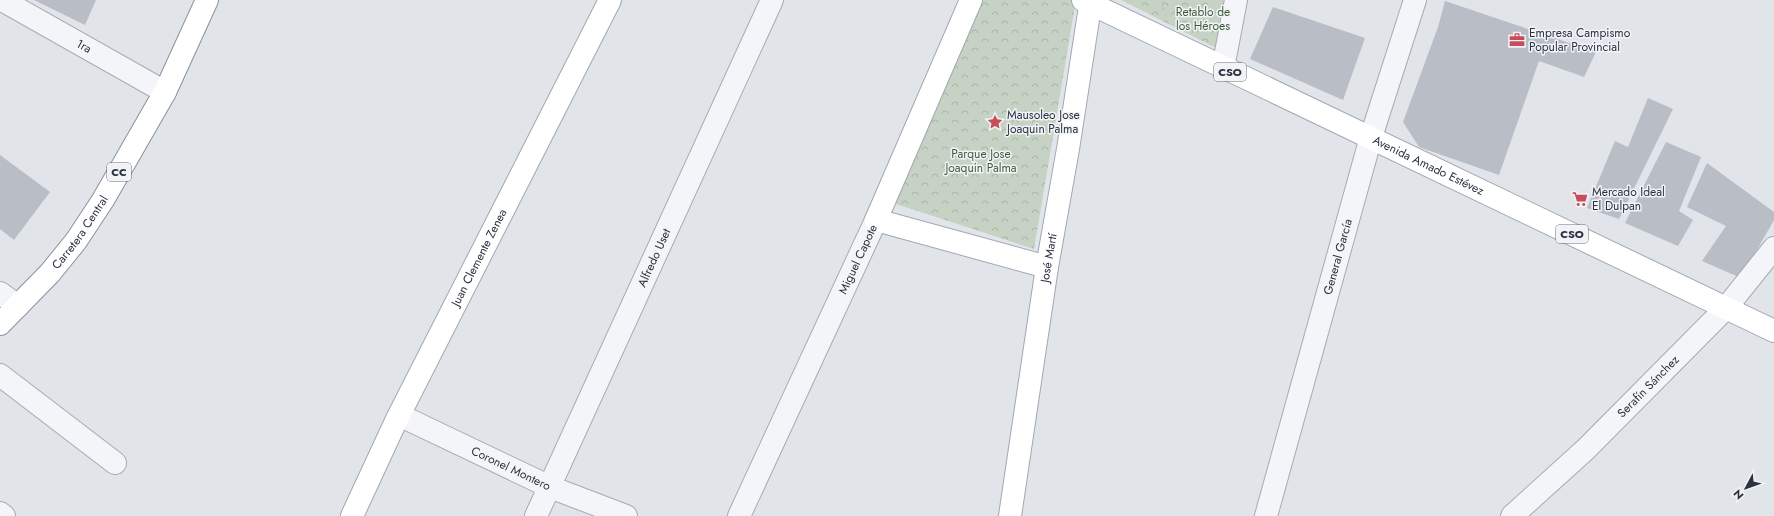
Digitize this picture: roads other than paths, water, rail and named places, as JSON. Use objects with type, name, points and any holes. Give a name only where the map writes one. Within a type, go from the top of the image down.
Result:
[{"type":"main road","name":"Carretera Central","points":[[0,324],[50,273],[76,241],[103,200],[165,92],[207,0]]},
{"type":"main road","name":"Juan Clemente Zenea","points":[[352,516],[399,415],[610,0]]},
{"type":"main road","name":"Miguel Capote","points":[[876,220],[971,0]]},
{"type":"main road","name":"Avenida Amado Estévez","points":[[1088,1],[1223,68],[1371,137],[1774,331]]},
{"type":"main road","name":"José Martí","points":[[1010,516],[1047,267],[1068,150],[1088,1]]},
{"type":"main road","points":[[876,220],[1047,267]]},
{"type":"street","name":"1ra","points":[[2,0],[165,92]]},
{"type":"street","name":"Alfredo Uset","points":[[536,516],[772,0]]},
{"type":"street","points":[[1223,68],[1236,0]]},
{"type":"street","name":"General García","points":[[1266,516],[1371,137],[1415,0]]},
{"type":"street","name":"Miguel Capote","points":[[738,516],[876,220]]},
{"type":"street","name":"Serafín Sánchez","points":[[1512,516],[1586,449],[1726,308],[1774,248]]},
{"type":"street","points":[[0,293],[18,306]]},
{"type":"street","points":[[0,376],[115,463]]},
{"type":"street","name":"Coronel Montero","points":[[399,415],[550,486],[626,516]]},
{"type":"street","points":[[0,513],[4,516]]},
{"type":"place","name":"Empresa Campismo Popular Provincial","points":[[1517,40]]},
{"type":"place","name":"Mausoleo Jose Joaquin Palma","points":[[995,122]]},
{"type":"place","name":"Mercado Ideal El Dulpan","points":[[1580,199]]},
{"type":"park label","name":"Retablo de los Héroes","points":[[1203,19]]},
{"type":"park label","name":"Parque Jose Joaquin Palma","points":[[981,161]]}]
